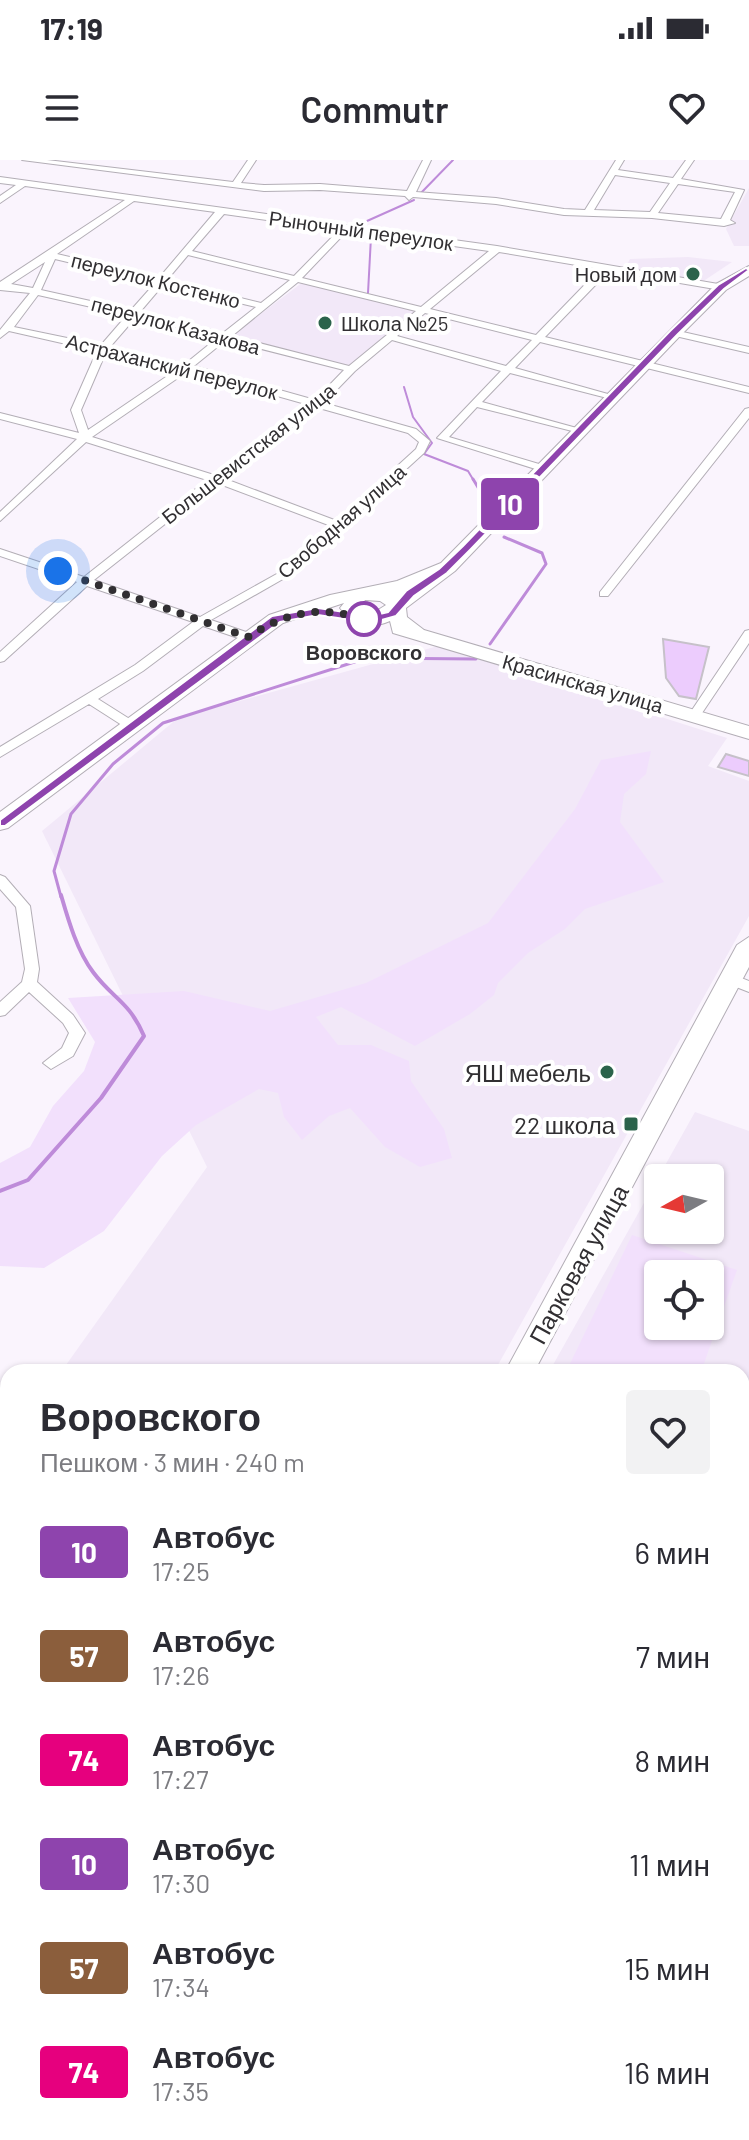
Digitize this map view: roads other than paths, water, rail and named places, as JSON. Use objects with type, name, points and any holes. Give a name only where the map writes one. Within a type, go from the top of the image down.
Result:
[{"type":"main road","points":[[417,634],[401,623],[397,608],[388,595],[367,593],[350,604],[351,611],[364,619],[383,618],[397,608],[443,571],[674,333],[721,287],[747,272]]},
{"type":"main road","points":[[0,823],[276,619],[402,586],[443,571]]},
{"type":"main road","name":"Красинская улица","points":[[276,619],[318,612],[364,619],[749,733]]},
{"type":"main road","name":"Парковая улица","points":[[524,1364],[740,983],[749,945]]},
{"type":"street","name":"Рыночный переулок","points":[[26,160],[65,162],[236,184],[320,187],[728,223],[740,190],[676,181]]},
{"type":"street","points":[[236,184],[252,160]]},
{"type":"street","points":[[409,197],[427,160]]},
{"type":"street","points":[[588,213],[620,160]]},
{"type":"street","points":[[652,215],[690,160]]},
{"type":"street","points":[[613,172],[676,181]]},
{"type":"street","name":"Рыночный переулок","points":[[0,180],[497,249],[721,287]]},
{"type":"street","points":[[0,200],[24,183]]},
{"type":"street","points":[[1,286],[135,197]]},
{"type":"street","points":[[85,437],[76,410],[103,349],[222,210]]},
{"type":"street","points":[[0,518],[85,437],[187,367],[296,278],[346,227]]},
{"type":"street","name":"Большевистская улица","points":[[0,658],[87,580],[317,404],[351,369],[497,249]]},
{"type":"street","points":[[187,252],[749,390]]},
{"type":"street","points":[[4,332],[36,290],[49,267],[51,255]]},
{"type":"street","name":"переулок Костенко","points":[[51,255],[262,306]]},
{"type":"street","points":[[545,469],[442,438],[608,266]]},
{"type":"street","name":"переулок Казакова","points":[[1,286],[36,290],[133,312],[222,338],[351,369]]},
{"type":"street","name":"Астраханский переулок","points":[[4,332],[90,344],[187,367],[412,431],[425,441]]},
{"type":"street","points":[[674,333],[749,350]]},
{"type":"street","points":[[390,337],[498,366],[506,372],[611,398]]},
{"type":"street","points":[[477,404],[580,432]]},
{"type":"street","points":[[604,594],[749,411]]},
{"type":"street","points":[[0,416],[85,437],[251,490],[338,525]]},
{"type":"street","name":"Свободная улица","points":[[0,753],[139,668],[203,620],[286,573],[420,451],[425,441]]},
{"type":"street","points":[[0,552],[248,637]]},
{"type":"street","points":[[694,716],[749,634]]},
{"type":"street","points":[[88,698],[132,726]]},
{"type":"street","points":[[0,880],[23,906],[32,969],[29,984],[0,1011]]},
{"type":"street","points":[[29,984],[68,1019],[77,1033],[68,1052],[51,1063]]},
{"type":"waterway","points":[[419,195],[453,160]]},
{"type":"waterway","points":[[367,221],[414,200]]},
{"type":"waterway","points":[[357,232],[371,237],[368,293]]},
{"type":"waterway","points":[[404,387],[413,417],[432,443],[424,454],[468,471],[474,481]]},
{"type":"waterway","points":[[473,479],[488,504],[486,520]]},
{"type":"waterway","points":[[490,644],[546,564],[542,553],[504,537]]},
{"type":"waterway","points":[[61,897],[54,871],[71,814],[113,764],[163,723],[367,658],[476,659]]},
{"type":"waterway","points":[[0,1191],[28,1180],[101,1098],[144,1036],[127,1007],[87,964],[61,895]]},
{"type":"place","name":"Новый дом","points":[[693,274]]},
{"type":"place","name":"Школа №25","points":[[325,323]]},
{"type":"place","name":"Воровского","points":[[364,619]]},
{"type":"place","name":"ЯШ мебель","points":[[607,1072]]},
{"type":"place","name":"22 школа","points":[[631,1124]]}]
